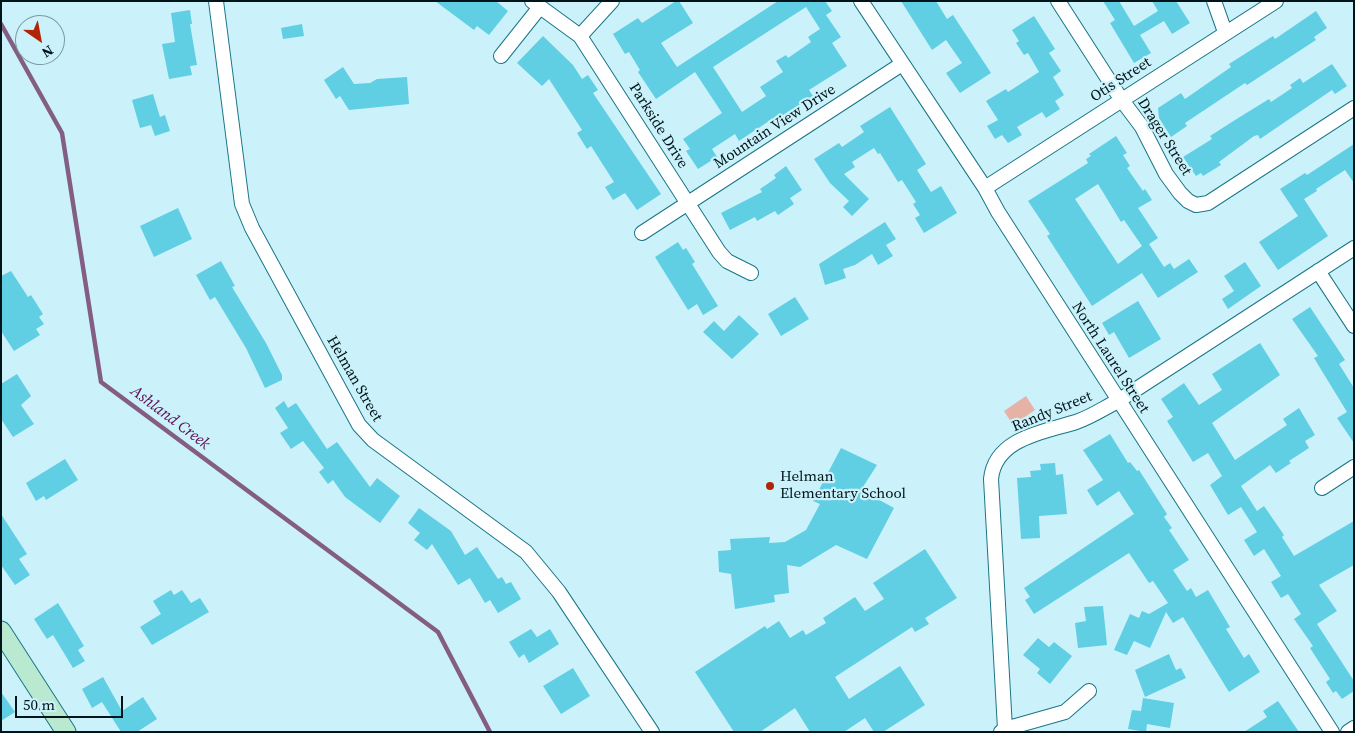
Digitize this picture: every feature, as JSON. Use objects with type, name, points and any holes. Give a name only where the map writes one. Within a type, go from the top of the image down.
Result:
[{"type":"street","name":"Helman Street","points":[[216,1],[242,204],[252,228],[359,425],[373,440],[526,552],[559,592],[652,732]]},
{"type":"street","points":[[580,36],[612,1]]},
{"type":"street","name":"North Laurel Street","points":[[861,1],[985,188],[998,212],[1118,401],[1332,732]]},
{"type":"street","name":"Drager Street","points":[[1058,1],[1121,99],[1142,127],[1166,174],[1188,201],[1196,205],[1208,203],[1354,108]]},
{"type":"street","points":[[1214,1],[1225,32]]},
{"type":"street","name":"Otis Street","points":[[985,188],[1276,1]]},
{"type":"street","points":[[501,56],[536,4]]},
{"type":"street","name":"Parkside Drive","points":[[536,4],[580,36],[727,261],[750,273]]},
{"type":"street","name":"Mountain View Drive","points":[[642,233],[902,64]]},
{"type":"street","name":"Randy Street","points":[[1003,731],[991,479],[994,462],[1008,448],[1033,434],[1088,417],[1118,401],[1354,248]]},
{"type":"street","points":[[1318,271],[1354,326]]},
{"type":"street","points":[[1322,488],[1354,467]]},
{"type":"street","points":[[1,631],[66,732]]},
{"type":"street","points":[[1003,731],[1065,712],[1089,691]]},
{"type":"street","points":[[1348,732],[1354,728]]},
{"type":"shaded area","points":[[1026,396],[1035,410],[1013,425],[1004,411]]},
{"type":"building","points":[[435,1],[496,1],[508,11],[489,35],[477,26],[474,30]]},
{"type":"building","points":[[676,1],[679,1],[693,23],[661,43],[677,67],[778,1],[825,1],[832,11],[826,15],[841,37],[832,43],[847,66],[809,90],[813,96],[780,117],[778,115],[739,141],[735,134],[712,149],[717,157],[698,169],[686,151],[690,149],[683,139],[722,113],[695,72],[656,99],[638,72],[640,70],[629,52],[625,54],[613,34],[638,18],[642,23]],"holes":[[[806,7],[820,29],[808,37],[811,42],[788,58],[786,55],[776,61],[783,72],[760,87],[766,96],[742,112],[713,67]]]},
{"type":"building","points":[[901,1],[936,1],[947,19],[953,15],[991,73],[960,93],[946,73],[962,63],[946,40],[932,50]]},
{"type":"building","points":[[1103,1],[1119,1],[1134,26],[1158,11],[1152,1],[1176,1],[1190,23],[1172,34],[1164,21],[1140,35],[1151,53],[1134,63],[1110,23],[1115,20]]},
{"type":"building","points":[[190,10],[192,24],[190,24],[197,65],[190,66],[192,75],[169,79],[162,44],[175,42],[171,13]]},
{"type":"building","points":[[1316,11],[1327,28],[1314,37],[1316,40],[1247,85],[1245,83],[1185,123],[1187,126],[1171,137],[1159,118],[1158,108],[1181,93],[1185,99],[1231,67],[1229,64],[1273,36],[1275,39]]},
{"type":"building","points":[[1034,16],[1055,49],[1049,53],[1061,71],[1053,77],[1064,95],[1055,101],[1060,109],[1046,118],[1042,112],[1017,127],[1022,135],[1008,143],[1002,135],[995,139],[987,126],[998,120],[986,101],[1006,89],[1008,92],[1039,72],[1028,53],[1024,55],[1016,43],[1019,41],[1012,30]]},
{"type":"building","points":[[302,24],[304,36],[283,39],[281,28]]},
{"type":"building","points":[[543,36],[573,65],[582,79],[588,75],[598,90],[593,93],[661,194],[637,210],[625,193],[613,200],[605,187],[614,182],[591,146],[587,149],[577,133],[582,130],[549,79],[542,86],[517,63]]},
{"type":"building","points":[[1332,64],[1347,86],[1335,94],[1332,90],[1260,139],[1258,135],[1254,136],[1219,162],[1221,165],[1203,176],[1201,173],[1196,176],[1183,157],[1212,139],[1210,136],[1235,120],[1269,99],[1271,102],[1292,88],[1290,85],[1300,78],[1303,83]]},
{"type":"building","points":[[343,67],[354,84],[370,83],[377,79],[407,77],[409,104],[349,110],[340,96],[336,99],[324,80]]},
{"type":"building","points":[[153,94],[160,117],[165,115],[170,131],[155,136],[151,125],[140,128],[132,100]]},
{"type":"building","points":[[890,107],[926,164],[917,170],[931,192],[941,186],[957,213],[924,233],[915,218],[920,215],[913,204],[916,202],[902,180],[898,182],[880,153],[878,154],[874,148],[852,162],[855,167],[844,174],[869,199],[852,216],[843,207],[849,201],[830,183],[814,159],[839,143],[842,147],[864,132],[860,126]]},
{"type":"building","points":[[1116,136],[1127,153],[1123,155],[1130,166],[1127,168],[1143,191],[1145,189],[1152,200],[1138,208],[1158,238],[1149,244],[1164,267],[1170,263],[1174,269],[1189,259],[1198,272],[1158,298],[1142,273],[1092,306],[1047,236],[1050,234],[1028,201],[1088,163],[1086,159],[1091,156],[1089,154]],"holes":[[[1098,184],[1121,222],[1124,220],[1142,246],[1118,264],[1075,199]]]},
{"type":"building","points":[[1354,144],[1354,183],[1345,170],[1304,199],[1328,236],[1278,270],[1259,242],[1298,216],[1280,189],[1305,173],[1307,175]]},
{"type":"building","points":[[786,166],[802,190],[790,198],[794,204],[778,215],[775,211],[757,221],[755,217],[730,230],[721,213],[762,192],[760,189],[776,178],[774,175]]},
{"type":"building","points":[[178,208],[192,239],[154,257],[140,226]]},
{"type":"building","points":[[885,222],[896,239],[886,245],[893,256],[878,265],[872,254],[855,265],[843,269],[846,278],[825,285],[819,264]]},
{"type":"building","points":[[678,242],[683,250],[686,248],[695,262],[692,264],[718,306],[703,315],[697,304],[688,310],[655,257]]},
{"type":"building","points":[[221,261],[235,286],[232,287],[266,343],[282,375],[282,380],[265,388],[246,348],[215,297],[210,300],[196,275]]},
{"type":"building","points":[[1245,262],[1261,286],[1228,309],[1222,299],[1234,291],[1224,276]]},
{"type":"building","points":[[11,271],[28,297],[31,295],[43,314],[39,317],[44,324],[36,329],[40,335],[14,351],[1,331],[1,276]]},
{"type":"building","points":[[795,297],[809,319],[781,336],[768,314]]},
{"type":"building","points":[[1138,301],[1161,339],[1129,358],[1114,332],[1109,335],[1102,323]]},
{"type":"building","points":[[1310,307],[1345,360],[1339,364],[1354,388],[1354,443],[1337,418],[1347,412],[1314,358],[1318,356],[1292,319]]},
{"type":"building","points":[[739,315],[759,334],[732,359],[703,332],[714,321],[724,331]]},
{"type":"building","points":[[1260,343],[1280,375],[1212,423],[1235,460],[1287,425],[1283,419],[1299,408],[1315,435],[1305,441],[1309,448],[1289,461],[1291,463],[1276,473],[1270,465],[1241,486],[1257,511],[1264,506],[1284,535],[1282,537],[1294,556],[1354,521],[1354,565],[1319,585],[1337,611],[1317,624],[1354,681],[1354,691],[1342,699],[1336,691],[1333,693],[1326,682],[1330,679],[1310,648],[1313,646],[1294,619],[1301,614],[1288,594],[1281,598],[1271,582],[1281,576],[1264,549],[1254,556],[1244,540],[1257,532],[1241,507],[1228,515],[1210,485],[1222,476],[1208,453],[1193,462],[1167,421],[1173,417],[1161,399],[1184,383],[1199,405],[1222,390],[1212,374]]},
{"type":"building","points":[[17,374],[31,396],[21,405],[34,424],[13,437],[1,419],[1,384]]},
{"type":"building","points":[[284,401],[288,408],[296,403],[327,449],[337,442],[370,487],[377,478],[400,496],[380,523],[345,497],[333,480],[328,484],[319,472],[324,468],[303,441],[291,449],[280,433],[288,428],[275,408]]},
{"type":"building","points":[[1110,434],[1128,463],[1130,462],[1137,471],[1139,470],[1167,514],[1164,517],[1172,528],[1169,530],[1189,560],[1173,570],[1187,591],[1191,588],[1196,597],[1208,590],[1230,627],[1226,629],[1244,658],[1249,654],[1260,672],[1229,692],[1183,617],[1173,623],[1166,612],[1150,648],[1134,641],[1127,655],[1114,650],[1130,614],[1139,618],[1142,611],[1149,614],[1168,603],[1153,581],[1149,583],[1129,553],[1034,614],[1025,600],[1030,597],[1024,588],[1134,514],[1119,491],[1097,506],[1087,490],[1103,480],[1083,450]]},
{"type":"building","name":"Helman Elementary School","points":[[841,448],[877,465],[861,490],[894,508],[867,559],[836,545],[800,567],[787,565],[789,593],[774,595],[775,602],[735,609],[731,574],[719,572],[718,551],[731,550],[730,539],[770,537],[769,543],[785,542],[806,530],[820,504],[813,501]]},
{"type":"building","points":[[65,459],[78,480],[46,500],[44,496],[36,501],[26,483]]},
{"type":"building","points":[[1055,463],[1056,475],[1063,474],[1067,514],[1039,516],[1040,538],[1021,539],[1017,478],[1031,477],[1030,471],[1041,470],[1040,464]]},
{"type":"building","points":[[419,508],[451,531],[465,555],[477,547],[498,579],[502,577],[506,584],[511,582],[521,599],[498,613],[490,600],[485,603],[470,578],[458,585],[432,544],[427,550],[414,540],[420,533],[408,523]]},
{"type":"building","points":[[1,514],[27,554],[19,559],[30,575],[15,585],[1,565]]},
{"type":"building","points":[[925,549],[957,598],[925,618],[929,624],[915,632],[912,627],[835,677],[849,699],[900,666],[925,705],[883,732],[874,732],[865,718],[844,732],[810,732],[795,708],[760,732],[734,732],[695,672],[765,626],[767,629],[779,621],[790,638],[803,630],[806,635],[826,623],[823,618],[855,597],[865,611],[884,599],[873,583]]},
{"type":"building","points":[[171,590],[174,595],[182,590],[191,603],[200,598],[209,612],[152,645],[140,627],[161,614],[153,601]]},
{"type":"building","points":[[58,603],[84,646],[78,650],[85,661],[73,668],[53,635],[47,639],[34,619]]},
{"type":"building","points":[[1103,606],[1107,645],[1078,648],[1075,623],[1086,621],[1084,607]]},
{"type":"building","points":[[531,629],[537,637],[550,629],[559,644],[529,663],[524,654],[519,658],[509,642]]},
{"type":"building","points":[[1038,638],[1049,647],[1054,642],[1072,656],[1050,684],[1037,673],[1040,669],[1023,655]]},
{"type":"building","points":[[1169,654],[1176,670],[1181,668],[1186,678],[1145,697],[1135,670]]},
{"type":"building","points":[[573,668],[590,696],[561,714],[543,686]]},
{"type":"building","points":[[103,677],[122,711],[143,697],[157,719],[137,732],[121,732],[102,702],[92,708],[82,689]]},
{"type":"building","points":[[1,692],[15,712],[1,721]]},
{"type":"building","points":[[1143,698],[1174,703],[1170,728],[1147,724],[1146,732],[1128,729],[1132,710],[1141,711]]},
{"type":"building","points":[[1278,701],[1299,732],[1244,732],[1267,717],[1263,711]]},
{"type":"waterway","name":"Ashland Creek","points":[[1,24],[62,133],[101,382],[438,632],[490,732]]},
{"type":"place","name":"Helman Elementary School","points":[[770,486]]}]
